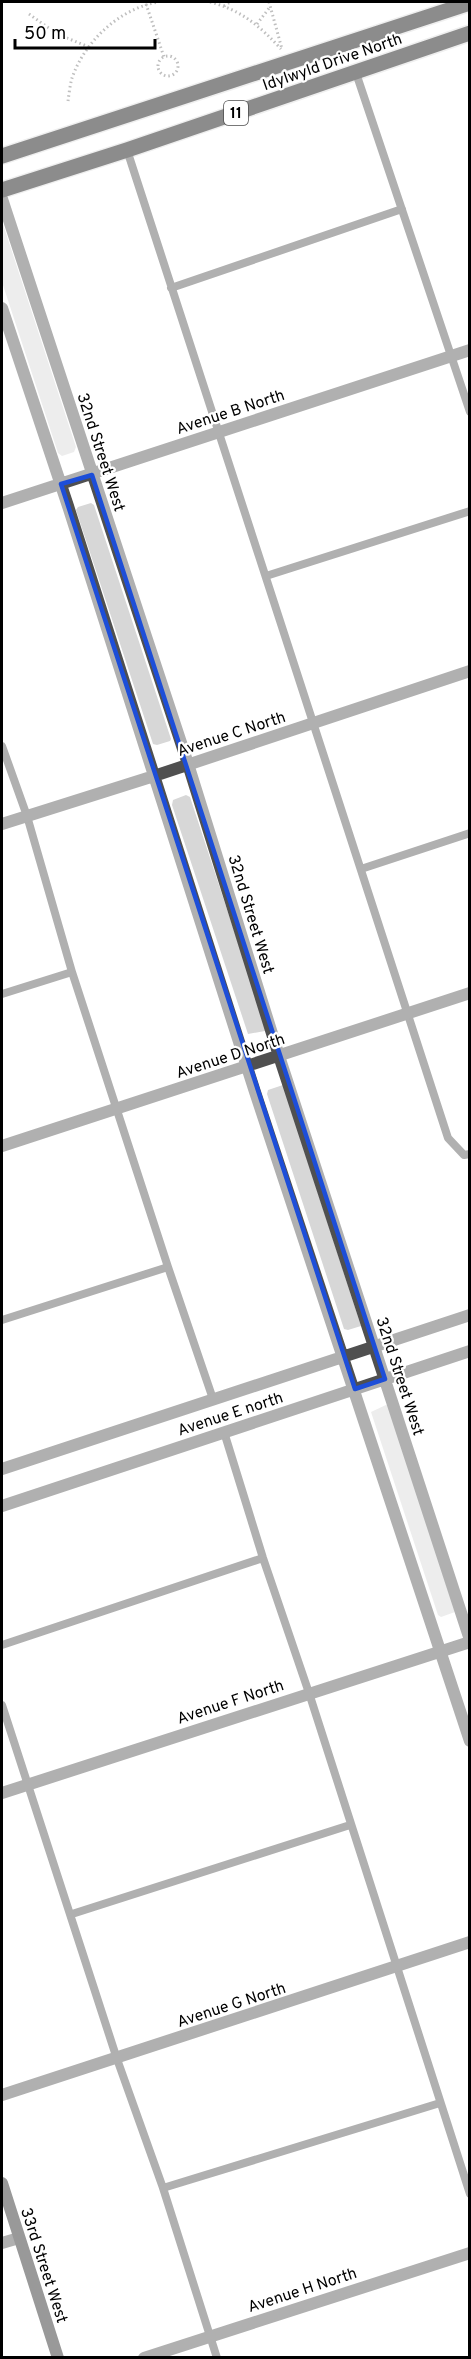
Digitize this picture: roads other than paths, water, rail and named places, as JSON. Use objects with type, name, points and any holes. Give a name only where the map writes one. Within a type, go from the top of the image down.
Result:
[{"type":"main road","points":[[422,18],[436,2]]},
{"type":"main road","name":"Idylwyld Drive North","points":[[2,156],[470,3]]},
{"type":"main road","name":"Idylwyld Drive North","points":[[2,190],[127,150],[470,33]]},
{"type":"main road","name":"33rd Street West","points":[[2,2183],[58,2358]]},
{"type":"street","name":"32nd Street West","points":[[2,199],[188,765],[279,1056],[470,1641]]},
{"type":"street","points":[[2,308],[61,484],[247,1067],[470,1741]]},
{"type":"street","name":"Avenue B North","points":[[2,503],[470,350]]},
{"type":"street","name":"Avenue C North","points":[[2,824],[470,671]]},
{"type":"street","name":"Avenue D North","points":[[2,1146],[470,993]]},
{"type":"street","name":"Avenue E north","points":[[2,1469],[470,1315]]},
{"type":"street","name":"Avenue E north","points":[[2,1506],[470,1351]]},
{"type":"street","name":"Avenue F North","points":[[2,1793],[470,1641]]},
{"type":"street","name":"Avenue G North","points":[[2,2095],[470,1942]]},
{"type":"street","points":[[2,2243],[19,2238]]},
{"type":"street","name":"Avenue H North","points":[[144,2358],[470,2253]]},
{"type":"lane","points":[[356,73],[470,412]]},
{"type":"lane","points":[[127,150],[217,432],[314,723],[406,1015],[448,1138],[464,1155],[470,1154]]},
{"type":"lane","points":[[171,288],[402,208]]},
{"type":"lane","points":[[266,576],[470,512]]},
{"type":"lane","points":[[2,746],[27,816],[72,972],[213,1399]]},
{"type":"lane","points":[[361,869],[470,833]]},
{"type":"lane","points":[[2,994],[72,972]]},
{"type":"lane","points":[[2,1320],[168,1268]]},
{"type":"lane","points":[[224,1432],[470,2194]]},
{"type":"lane","points":[[2,1645],[263,1558]]},
{"type":"lane","points":[[2,1705],[72,1914],[117,2058],[163,2188],[217,2358]]},
{"type":"lane","points":[[72,1914],[350,1825]]},
{"type":"lane","points":[[163,2188],[440,2103]]}]
